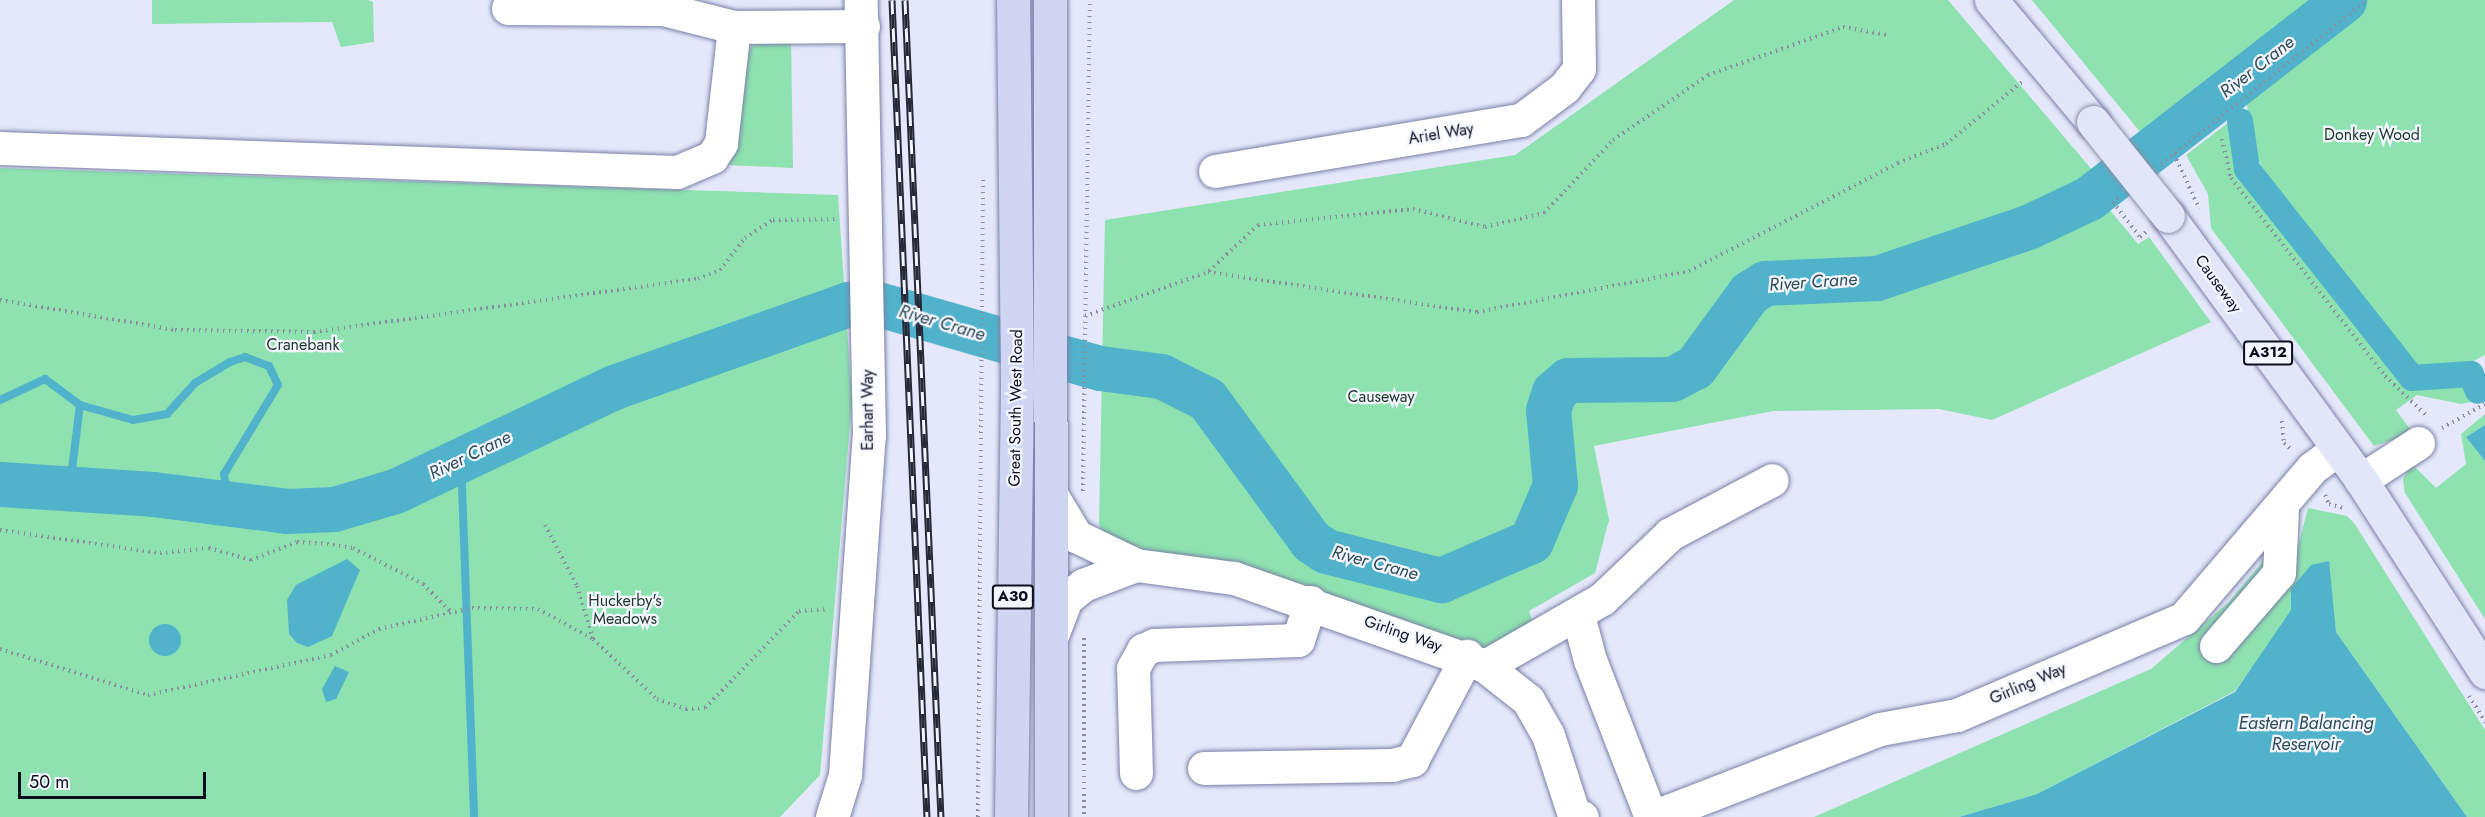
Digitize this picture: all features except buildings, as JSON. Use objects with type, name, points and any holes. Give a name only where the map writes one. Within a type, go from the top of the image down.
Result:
[{"type":"highway","name":"Great South West Road","points":[[1011,817],[1017,377],[1013,0]]},
{"type":"highway","name":"Great South West Road","points":[[1050,0],[1051,817]]},
{"type":"main road","name":"Causeway","points":[[1991,0],[2093,122],[2187,222],[2361,480],[2485,672]]},
{"type":"street","name":"Ariel Way","points":[[1215,171],[1521,120],[1564,88],[1579,69],[1578,0]]},
{"type":"street","points":[[508,8],[663,9],[734,27],[862,13]]},
{"type":"street","name":"Earhart Way","points":[[832,817],[845,775],[869,436],[867,341],[862,272],[862,13]]},
{"type":"street","points":[[0,148],[677,172],[705,162],[721,143],[734,27]]},
{"type":"street","points":[[2361,480],[2429,436]]},
{"type":"street","name":"Girling Way","points":[[1652,817],[1880,729],[1956,715],[2184,618],[2282,509],[2312,468],[2338,449]]},
{"type":"street","points":[[1204,768],[1392,765],[1412,760],[1476,661],[1578,615],[1670,534],[1772,480]]},
{"type":"street","name":"Girling Way","points":[[1052,496],[1076,536],[1136,565],[1234,578],[1310,602],[1476,661],[1528,700],[1548,735],[1574,815],[1582,817]]},
{"type":"street","points":[[2216,646],[2279,573],[2282,509]]},
{"type":"street","name":"Girling Way","points":[[1051,639],[1066,599],[1083,585],[1136,565]]},
{"type":"street","points":[[1136,773],[1133,668],[1143,650],[1154,645],[1298,640],[1310,602]]},
{"type":"street","points":[[1578,615],[1590,660],[1652,817]]},
{"type":"path","points":[[1083,500],[1090,0]]},
{"type":"path","points":[[2156,168],[2367,0]]},
{"type":"path","points":[[1084,316],[1208,272],[1258,225],[1413,209],[1485,227],[1544,213],[1612,140],[1708,75],[1843,27],[1887,35]]},
{"type":"path","points":[[1208,272],[1477,312],[1689,271],[1898,163],[1946,144],[2026,79]]},
{"type":"path","points":[[2222,139],[2231,178],[2429,436],[2485,404]]},
{"type":"path","points":[[2174,154],[2198,197],[2187,222]]},
{"type":"path","points":[[2122,195],[2113,202],[2140,237]]},
{"type":"path","points":[[0,300],[175,330],[314,332],[698,279],[720,270],[745,238],[773,220],[863,216]]},
{"type":"path","name":"Great South West Road","points":[[978,817],[983,302]]},
{"type":"path","points":[[545,525],[577,586],[593,639]]},
{"type":"path","points":[[0,530],[160,553],[209,548],[251,560],[297,542],[336,545],[423,584],[452,613]]},
{"type":"path","points":[[0,649],[148,695],[331,655],[379,628],[472,608],[538,609],[593,639],[657,699],[705,708],[799,611],[856,610]]},
{"type":"path","points":[[1084,627],[1084,817]]},
{"type":"green space","points":[[152,0],[368,0],[373,2],[374,42],[341,47],[332,22],[152,24]]},
{"type":"green space","name":"Causeway","points":[[1734,0],[1948,0],[2098,177],[2089,185],[2138,244],[2149,237],[2211,322],[1992,420],[1939,409],[1773,411],[1594,446],[1609,520],[1595,573],[1529,611],[1536,633],[1485,666],[1109,554],[1099,523],[1105,220],[1515,155]]},
{"type":"green space","points":[[2032,0],[2319,0],[2141,133]]},
{"type":"green space","name":"Donkey Wood","points":[[2358,0],[2485,0],[2485,355],[2458,369],[2415,370],[2268,184],[2255,150],[2244,90]]},
{"type":"green space","points":[[762,35],[791,36],[793,168],[726,165],[739,62]]},
{"type":"green space","points":[[2229,122],[2239,172],[2410,381],[2468,378],[2477,401],[2461,404],[2417,395],[2396,410],[2413,433],[2374,446],[2211,228],[2208,194],[2186,155]]},
{"type":"green space","points":[[0,168],[838,195],[852,401],[820,775],[780,817],[0,817]]},
{"type":"green space","points":[[2485,414],[2485,425],[2466,437],[2485,461],[2485,619],[2405,493],[2403,479],[2411,463],[2436,488],[2466,464],[2461,434]]},
{"type":"green space","points":[[2308,508],[2347,516],[2354,523],[2485,730],[2485,817],[2467,817],[2336,632],[2328,561],[2235,691],[2037,794],[1959,817],[1814,817],[2151,669],[2229,602],[2269,554],[2296,555]]},
{"type":"water","points":[[2485,425],[2485,461],[2466,437]]},
{"type":"water","points":[[347,559],[360,570],[332,636],[308,647],[297,643],[289,634],[287,600],[296,585]]},
{"type":"water","name":"Eastern Balancing Reservoir","points":[[2329,561],[2336,632],[2467,817],[1959,817],[2037,794],[2235,692],[2291,610],[2291,589],[2311,565]]},
{"type":"water","points":[[165,624],[177,628],[181,640],[177,652],[165,656],[153,652],[149,640],[153,628]]},
{"type":"water","points":[[335,666],[349,672],[336,699],[326,702],[322,689]]},
{"type":"waterway","name":"River Crane","points":[[0,484],[153,494],[287,511],[334,509],[395,491],[614,387],[848,304],[871,302],[1100,368],[1161,376],[1207,399],[1311,541],[1326,551],[1441,580],[1531,541],[1555,485],[1548,410],[1554,392],[1568,380],[1672,379],[1695,367],[1749,293],[1765,283],[1877,278],[2028,227],[2089,198],[2344,0]]},
{"type":"waterway","points":[[2237,94],[2242,81]]},
{"type":"waterway","points":[[2240,121],[2247,169],[2412,378],[2471,374],[2478,391]]},
{"type":"waterway","name":"River Crane","points":[[0,400],[45,379],[80,405],[133,420],[167,414],[195,383],[230,362],[245,357],[269,366],[278,385],[224,474],[228,503]]},
{"type":"waterway","name":"River Crane","points":[[70,486],[80,405]]},
{"type":"waterway","points":[[461,459],[474,817]]},
{"type":"railway","points":[[892,0],[927,817]]},
{"type":"railway","points":[[905,0],[941,817]]},
{"type":"park label","name":"Cranebank","points":[[303,345]]},
{"type":"park label","name":"Huckerby's Meadows","points":[[625,610]]}]
